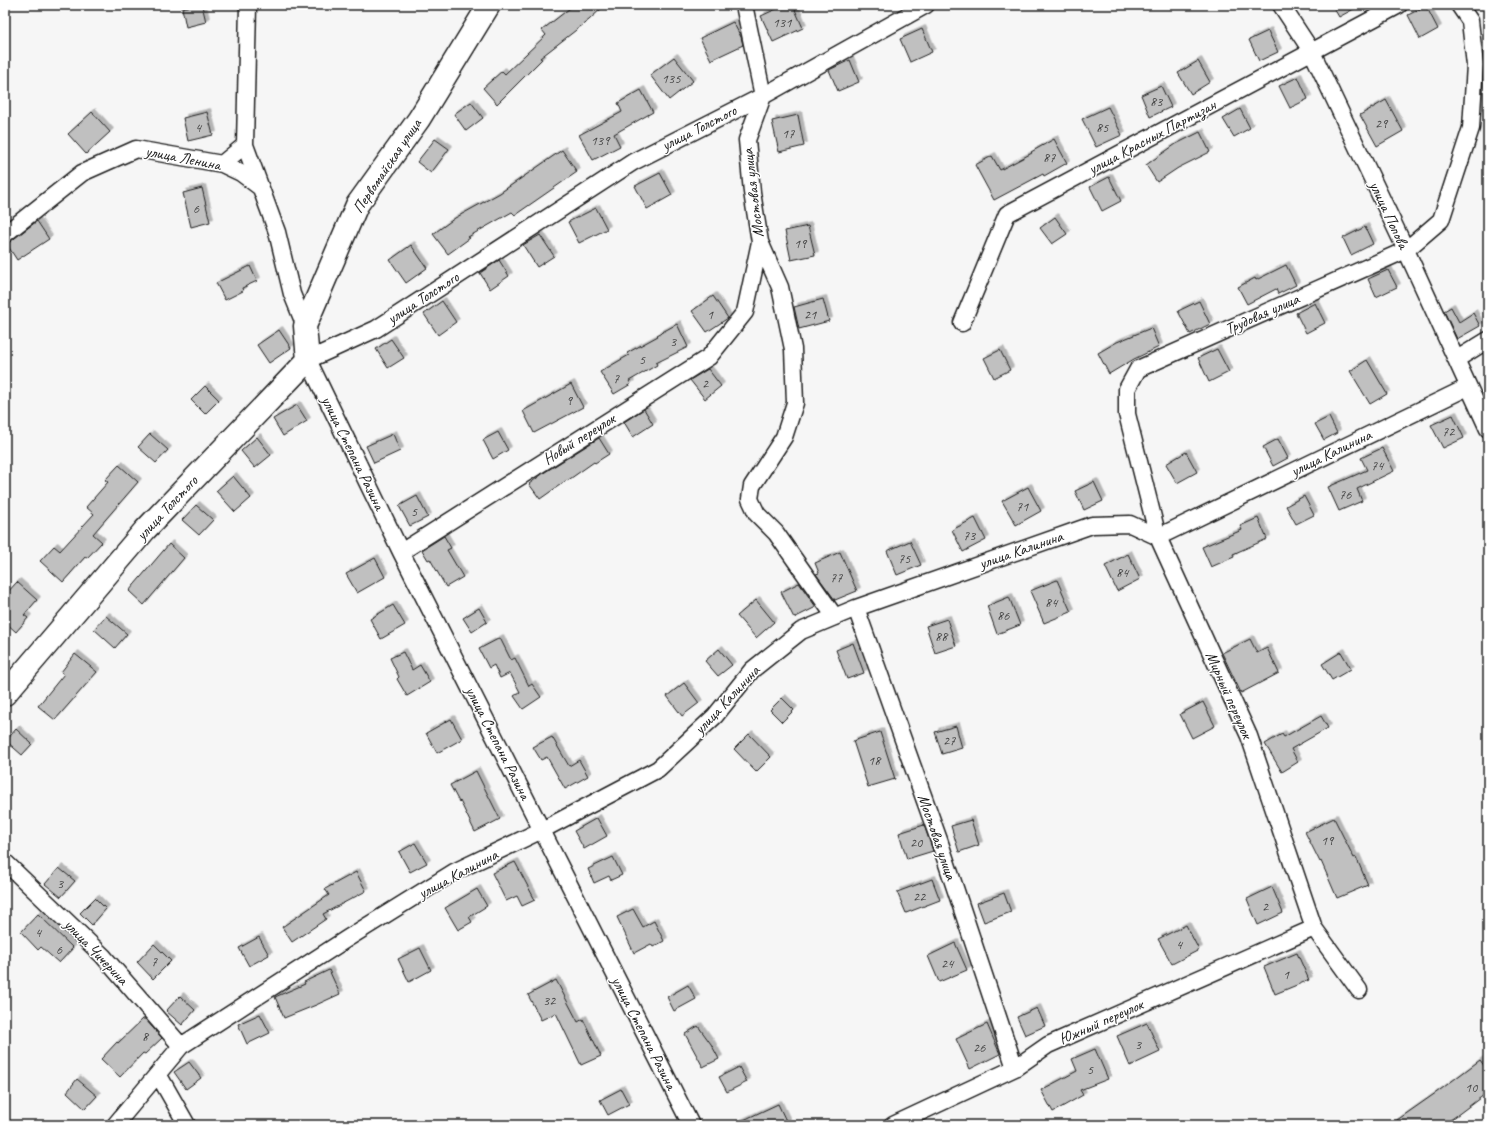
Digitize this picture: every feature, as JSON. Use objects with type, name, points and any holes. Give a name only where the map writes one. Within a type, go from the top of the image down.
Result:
[{"type":"main road","name":"Первомайская улица","points":[[308,360],[305,326],[357,205],[419,119],[489,5]]},
{"type":"main road","name":"улица Толстого","points":[[5,694],[145,530],[308,360]]},
{"type":"street","points":[[248,5],[245,144],[277,232],[292,294],[305,326]]},
{"type":"street","points":[[744,5],[763,96]]},
{"type":"street","name":"улица Толстого","points":[[308,360],[376,329],[632,162],[763,96],[926,5]]},
{"type":"street","name":"улица Попова","points":[[1281,5],[1312,52],[1457,359],[1468,387],[1488,429]]},
{"type":"street","name":"улица Красных Партизан","points":[[962,323],[1007,214],[1399,5]]},
{"type":"street","name":"Трудовая улица","points":[[1127,389],[1138,369],[1406,250],[1441,220],[1471,128],[1475,65],[1470,21],[1459,5]]},
{"type":"street","name":"Мостовая улица","points":[[745,312],[760,242],[752,192],[747,140],[763,96]]},
{"type":"street","points":[[222,164],[245,144]]},
{"type":"street","name":"улица Ленина","points":[[5,234],[82,173],[136,149],[222,164],[241,173],[261,188]]},
{"type":"street","points":[[760,242],[780,287],[793,349],[795,404],[784,437],[752,486],[750,499],[757,514],[776,533],[834,617]]},
{"type":"street","name":"Новый переулок","points":[[401,552],[709,357],[745,312]]},
{"type":"street","points":[[1457,359],[1488,340]]},
{"type":"street","name":"улица Степана Разина","points":[[308,360],[401,552],[690,1125]]},
{"type":"street","name":"улица Калинина","points":[[115,1125],[181,1046],[348,938],[454,872],[542,830],[658,769],[715,716],[752,670],[802,631],[856,608],[1092,525],[1130,524],[1158,537],[1468,387]]},
{"type":"street","name":"Мирный переулок","points":[[1127,389],[1127,414],[1158,537],[1249,736],[1314,928],[1359,990]]},
{"type":"street","name":"Мостовая улица","points":[[856,608],[939,840],[1015,1068]]},
{"type":"street","name":"улица Чичерина","points":[[5,862],[103,956],[181,1046]]},
{"type":"street","name":"Южный переулок","points":[[894,1125],[1015,1068],[1048,1045],[1314,928]]},
{"type":"street","points":[[158,1074],[187,1125]]},
{"type":"building","points":[[202,5],[206,22],[186,27],[182,8]]},
{"type":"building","points":[[574,5],[605,5],[589,20],[540,58],[542,59],[497,104],[483,88],[502,71],[505,74],[546,35],[542,30]]},
{"type":"building","points":[[785,5],[793,5],[803,28],[773,42],[761,16]]},
{"type":"building","points":[[1332,5],[1361,5],[1339,17]]},
{"type":"building","points":[[1426,6],[1438,29],[1420,39],[1408,15]]},
{"type":"building","points":[[733,22],[741,37],[743,45],[711,60],[700,38]]},
{"type":"building","points":[[922,29],[932,52],[910,62],[900,39]]},
{"type":"building","points":[[1268,31],[1278,52],[1259,61],[1249,40]]},
{"type":"building","points":[[674,57],[693,81],[669,100],[650,75]]},
{"type":"building","points":[[850,60],[859,82],[838,91],[829,70]]},
{"type":"building","points":[[1198,61],[1210,82],[1191,94],[1178,73]]},
{"type":"building","points":[[1298,77],[1308,99],[1290,108],[1279,86]]},
{"type":"building","points":[[1161,86],[1171,107],[1150,117],[1141,95]]},
{"type":"building","points":[[641,90],[653,112],[614,134],[620,146],[593,160],[579,135],[622,112],[618,103]]},
{"type":"building","points":[[1386,100],[1403,131],[1377,146],[1360,115]]},
{"type":"building","points":[[471,102],[483,118],[466,131],[454,114]]},
{"type":"building","points":[[1108,107],[1122,135],[1096,147],[1082,119]]},
{"type":"building","points":[[1240,109],[1250,128],[1234,137],[1223,119]]},
{"type":"building","points":[[92,112],[110,132],[86,154],[68,134]]},
{"type":"building","points":[[207,112],[213,135],[188,141],[183,118]]},
{"type":"building","points":[[798,115],[804,146],[779,152],[772,121]]},
{"type":"building","points":[[1200,132],[1210,152],[1178,168],[1157,182],[1146,165],[1176,144]]},
{"type":"building","points":[[435,139],[449,149],[431,173],[417,162]]},
{"type":"building","points":[[1054,139],[1067,163],[994,200],[975,165],[992,156],[1000,170]]},
{"type":"building","points":[[562,150],[577,172],[515,215],[512,212],[468,237],[470,238],[448,254],[433,234],[455,218],[500,193]]},
{"type":"building","points":[[660,173],[672,195],[647,209],[635,186]]},
{"type":"building","points":[[1109,177],[1121,201],[1102,211],[1090,187]]},
{"type":"building","points":[[202,188],[210,222],[191,227],[183,193]]},
{"type":"building","points":[[596,208],[607,229],[579,243],[568,222]]},
{"type":"building","points":[[1055,217],[1067,234],[1052,244],[1040,228]]},
{"type":"building","points":[[37,221],[49,239],[17,260],[6,243],[11,241]]},
{"type":"building","points":[[808,226],[815,255],[791,260],[785,231]]},
{"type":"building","points":[[1365,227],[1373,244],[1351,255],[1343,238]]},
{"type":"building","points":[[540,235],[554,256],[537,267],[523,245]]},
{"type":"building","points":[[411,245],[427,268],[406,283],[390,260]]},
{"type":"building","points":[[499,260],[509,276],[490,289],[480,273]]},
{"type":"building","points":[[1286,265],[1296,285],[1278,294],[1276,289],[1247,304],[1238,287]]},
{"type":"building","points":[[250,266],[257,281],[242,288],[243,291],[225,300],[216,283]]},
{"type":"building","points":[[1388,270],[1397,287],[1376,297],[1368,279]]},
{"type":"building","points":[[713,296],[728,318],[707,332],[692,311]]},
{"type":"building","points":[[823,299],[829,321],[799,329],[794,307]]},
{"type":"building","points":[[442,301],[456,322],[438,335],[424,314]]},
{"type":"building","points":[[1199,301],[1210,324],[1190,334],[1178,311]]},
{"type":"building","points":[[1315,303],[1325,323],[1306,333],[1296,313]]},
{"type":"building","points":[[1451,307],[1459,322],[1473,313],[1480,326],[1457,339],[1444,311]]},
{"type":"building","points":[[677,324],[688,347],[656,363],[657,365],[629,381],[631,384],[614,394],[600,372],[629,355],[627,353]]},
{"type":"building","points":[[1151,328],[1159,347],[1134,359],[1109,374],[1098,353],[1117,342]]},
{"type":"building","points":[[279,330],[291,348],[269,363],[257,345]]},
{"type":"building","points":[[391,339],[404,358],[388,368],[376,349]]},
{"type":"building","points":[[1217,349],[1229,372],[1209,382],[1198,358]]},
{"type":"building","points":[[1000,350],[1010,370],[994,378],[984,358]]},
{"type":"building","points":[[1367,360],[1387,394],[1370,404],[1350,371]]},
{"type":"building","points":[[708,369],[721,386],[705,399],[690,380]]},
{"type":"building","points":[[571,384],[583,407],[534,433],[523,411]]},
{"type":"building","points":[[205,386],[219,400],[205,414],[191,400]]},
{"type":"building","points":[[297,405],[307,421],[283,436],[273,419]]},
{"type":"building","points":[[644,409],[653,424],[633,437],[624,422]]},
{"type":"building","points":[[1453,415],[1464,438],[1443,448],[1431,425]]},
{"type":"building","points":[[1329,417],[1337,433],[1324,440],[1315,424]]},
{"type":"building","points":[[498,432],[508,450],[493,459],[483,440]]},
{"type":"building","points":[[150,434],[168,450],[156,463],[138,447]]},
{"type":"building","points":[[393,434],[400,451],[374,463],[366,446]]},
{"type":"building","points":[[257,437],[271,455],[255,468],[241,451]]},
{"type":"building","points":[[599,438],[609,454],[595,463],[594,462],[540,499],[529,484],[545,472]]},
{"type":"building","points":[[1278,439],[1288,458],[1273,466],[1263,447]]},
{"type":"building","points":[[1382,448],[1394,471],[1357,489],[1362,501],[1339,511],[1328,487],[1367,470],[1361,458]]},
{"type":"building","points":[[1186,452],[1197,472],[1177,483],[1166,464]]},
{"type":"building","points":[[119,465],[138,482],[93,534],[102,542],[87,558],[85,557],[63,582],[40,561],[54,546],[60,551],[94,514],[86,507],[108,482],[105,480]]},
{"type":"building","points":[[233,476],[251,498],[235,512],[216,491]]},
{"type":"building","points":[[1094,482],[1103,501],[1084,510],[1075,491]]},
{"type":"building","points":[[1028,487],[1041,511],[1016,525],[1002,501]]},
{"type":"building","points":[[417,496],[428,517],[410,526],[399,506]]},
{"type":"building","points":[[1304,496],[1314,515],[1296,524],[1286,506]]},
{"type":"building","points":[[196,505],[213,520],[199,535],[182,520]]},
{"type":"building","points":[[975,518],[986,540],[963,552],[952,530]]},
{"type":"building","points":[[1258,518],[1267,539],[1233,554],[1234,557],[1211,567],[1202,547],[1242,530],[1240,526]]},
{"type":"building","points":[[444,536],[451,548],[447,550],[463,577],[446,587],[430,559],[428,560],[422,550]]},
{"type":"building","points":[[910,541],[921,565],[897,575],[887,551]]},
{"type":"building","points":[[169,544],[184,558],[144,605],[129,591]]},
{"type":"building","points":[[840,552],[857,591],[835,600],[816,574],[819,573],[815,563]]},
{"type":"building","points":[[1128,554],[1140,579],[1117,591],[1105,566]]},
{"type":"building","points":[[375,558],[385,577],[357,593],[346,574]]},
{"type":"building","points":[[1057,580],[1071,612],[1044,623],[1030,591]]},
{"type":"building","points":[[17,582],[37,600],[24,615],[28,618],[16,632],[5,622],[5,595]]},
{"type":"building","points":[[799,583],[816,607],[794,618],[781,592]]},
{"type":"building","points":[[1009,597],[1020,625],[997,634],[987,606]]},
{"type":"building","points":[[756,600],[774,622],[756,638],[737,616]]},
{"type":"building","points":[[393,605],[405,625],[381,639],[370,619]]},
{"type":"building","points":[[479,608],[487,622],[472,632],[463,618]]},
{"type":"building","points":[[106,616],[127,634],[115,648],[94,629]]},
{"type":"building","points":[[947,619],[956,646],[935,653],[926,626]]},
{"type":"building","points":[[500,638],[511,660],[515,658],[529,686],[532,684],[541,697],[523,709],[514,696],[520,692],[510,673],[500,678],[494,665],[489,668],[479,649]]},
{"type":"building","points":[[1250,639],[1257,653],[1267,648],[1279,673],[1241,693],[1222,653]]},
{"type":"building","points":[[853,643],[864,673],[847,679],[836,650]]},
{"type":"building","points":[[719,649],[732,665],[718,676],[705,661]]},
{"type":"building","points":[[403,652],[412,670],[420,665],[430,682],[407,696],[397,679],[399,677],[390,658]]},
{"type":"building","points":[[1341,652],[1351,669],[1332,680],[1322,664]]},
{"type":"building","points":[[75,654],[97,672],[55,720],[38,706],[64,674],[61,672]]},
{"type":"building","points":[[684,683],[699,703],[682,716],[667,696]]},
{"type":"building","points":[[782,698],[794,710],[782,722],[770,710]]},
{"type":"building","points":[[1203,702],[1215,726],[1192,738],[1180,714]]},
{"type":"building","points":[[1321,716],[1328,728],[1291,749],[1298,762],[1282,772],[1265,744],[1282,734],[1284,737]]},
{"type":"building","points":[[451,719],[462,739],[437,753],[426,733]]},
{"type":"building","points":[[956,726],[962,748],[942,754],[935,732]]},
{"type":"building","points":[[16,729],[32,744],[22,755],[6,741]]},
{"type":"building","points":[[880,732],[895,779],[868,787],[853,741]]},
{"type":"building","points":[[749,734],[771,757],[756,772],[734,749]]},
{"type":"building","points":[[552,737],[569,766],[579,760],[588,776],[565,789],[547,757],[541,760],[533,747]]},
{"type":"building","points":[[476,771],[500,819],[475,832],[460,801],[459,802],[450,785]]},
{"type":"building","points":[[597,818],[607,836],[584,849],[574,831]]},
{"type":"building","points":[[1334,818],[1354,858],[1356,857],[1368,885],[1337,898],[1321,861],[1320,862],[1305,832]]},
{"type":"building","points":[[971,820],[979,845],[959,852],[951,826]]},
{"type":"building","points":[[924,825],[933,851],[907,859],[899,833]]},
{"type":"building","points":[[415,843],[427,863],[410,872],[399,852]]},
{"type":"building","points":[[613,857],[622,875],[611,880],[609,876],[594,883],[588,869]]},
{"type":"building","points":[[515,862],[535,900],[522,906],[517,896],[506,901],[492,873]]},
{"type":"building","points":[[59,868],[75,881],[61,897],[45,884]]},
{"type":"building","points":[[356,872],[366,891],[323,914],[326,919],[292,942],[282,927],[329,895],[325,889]]},
{"type":"building","points":[[932,879],[940,900],[906,913],[897,892]]},
{"type":"building","points":[[1272,887],[1283,913],[1258,925],[1247,899]]},
{"type":"building","points":[[477,889],[487,906],[469,917],[472,922],[458,930],[445,908]]},
{"type":"building","points":[[1004,893],[1011,912],[984,922],[977,903]]},
{"type":"building","points":[[95,898],[106,909],[92,925],[80,913]]},
{"type":"building","points":[[633,909],[643,927],[654,921],[664,941],[653,947],[651,944],[634,953],[617,917]]},
{"type":"building","points":[[38,914],[73,948],[59,963],[41,947],[38,950],[21,932]]},
{"type":"building","points":[[1186,925],[1199,950],[1172,964],[1158,939]]},
{"type":"building","points":[[259,937],[269,955],[249,966],[239,948]]},
{"type":"building","points":[[955,943],[967,970],[939,982],[928,956]]},
{"type":"building","points":[[154,944],[171,961],[153,979],[137,962]]},
{"type":"building","points":[[420,948],[431,970],[409,982],[398,959]]},
{"type":"building","points":[[1297,953],[1309,980],[1275,994],[1264,967]]},
{"type":"building","points":[[329,970],[340,994],[284,1018],[275,997],[305,984],[304,982]]},
{"type":"building","points":[[556,980],[578,1022],[583,1019],[601,1056],[581,1065],[556,1013],[541,1020],[528,995]]},
{"type":"building","points":[[688,985],[696,999],[674,1011],[667,997]]},
{"type":"building","points":[[180,996],[195,1010],[182,1025],[166,1011]]},
{"type":"building","points":[[1037,1008],[1045,1026],[1025,1035],[1017,1017]]},
{"type":"building","points":[[260,1014],[270,1033],[247,1044],[238,1024]]},
{"type":"building","points":[[143,1019],[145,1019],[162,1038],[145,1054],[143,1053],[120,1077],[101,1059],[117,1042],[118,1043]]},
{"type":"building","points":[[1147,1023],[1160,1052],[1130,1066],[1117,1036]]},
{"type":"building","points":[[987,1024],[1000,1054],[970,1069],[956,1039]]},
{"type":"building","points":[[698,1026],[711,1044],[719,1059],[703,1067],[685,1034]]},
{"type":"building","points":[[1095,1049],[1108,1079],[1080,1090],[1083,1095],[1053,1112],[1041,1090],[1077,1071],[1072,1059]]},
{"type":"building","points":[[1480,1060],[1488,1071],[1488,1092],[1456,1116],[1443,1125],[1390,1125],[1440,1090]]},
{"type":"building","points":[[189,1062],[201,1078],[186,1089],[174,1072]]},
{"type":"building","points":[[739,1067],[747,1082],[727,1092],[719,1077]]},
{"type":"building","points":[[77,1079],[97,1096],[85,1109],[67,1092]]},
{"type":"building","points":[[621,1089],[629,1104],[608,1115],[600,1100]]},
{"type":"building","points":[[778,1104],[788,1125],[733,1125]]}]
